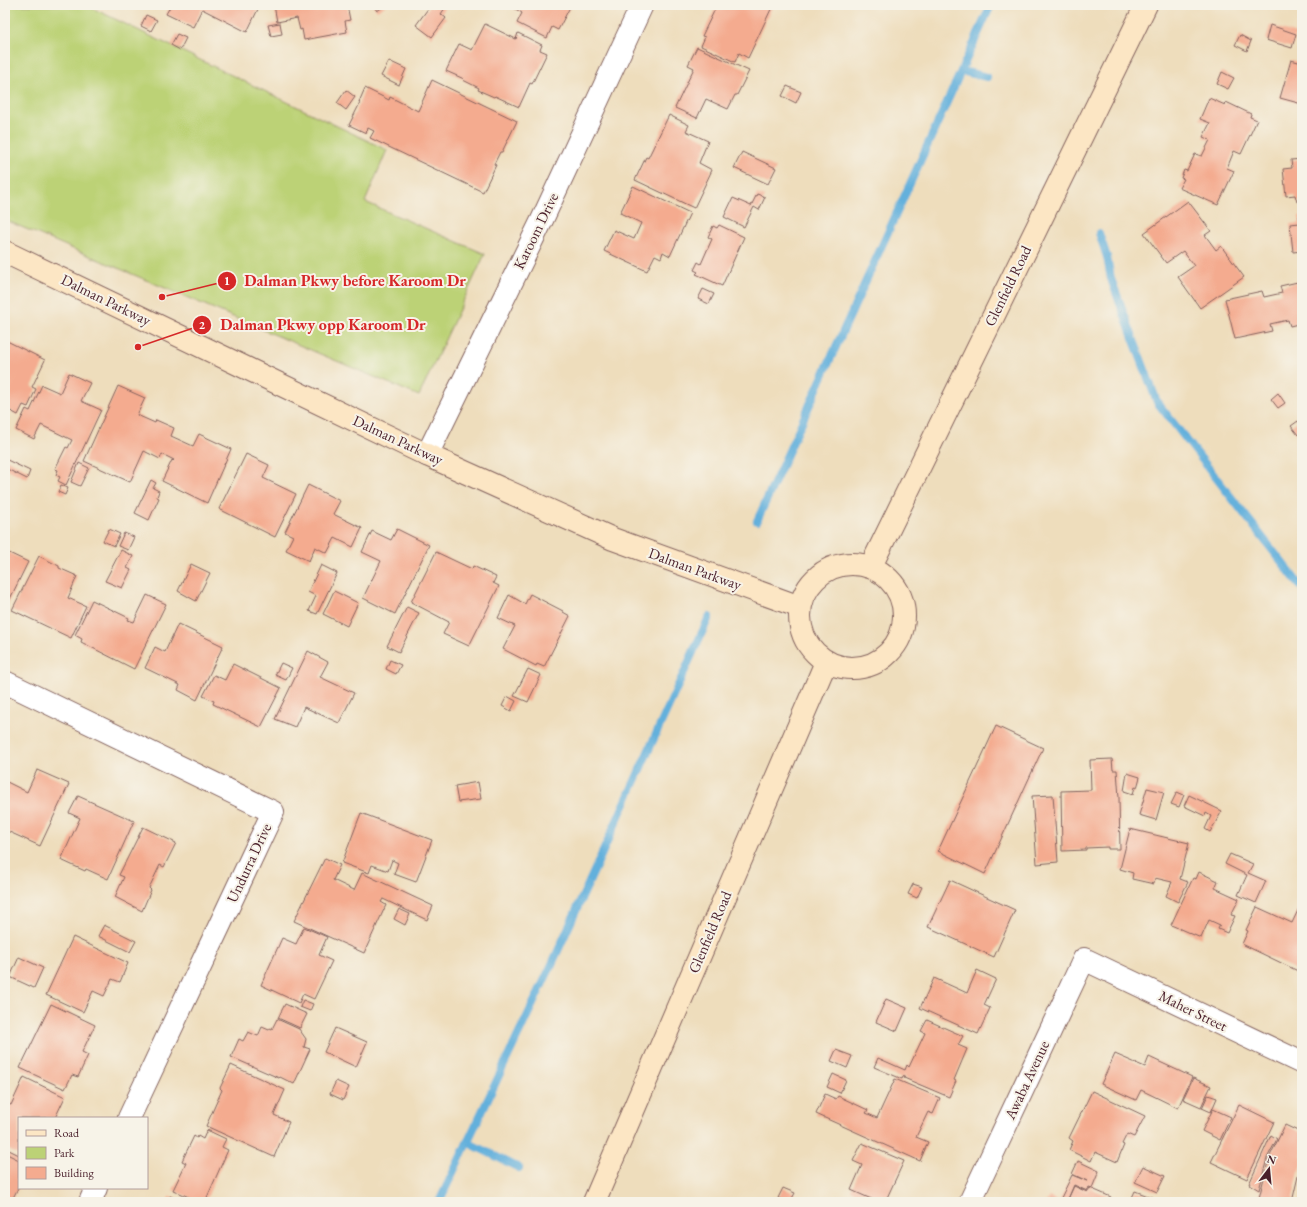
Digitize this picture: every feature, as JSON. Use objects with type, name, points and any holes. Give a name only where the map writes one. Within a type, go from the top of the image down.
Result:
[{"type":"main road","name":"Glenfield Road","points":[[871,566],[1146,5]]},
{"type":"main road","name":"Dalman Parkway","points":[[5,252],[427,455],[613,539],[800,607]]},
{"type":"main road","points":[[856,563],[871,566],[883,573],[895,586],[903,602],[905,619],[901,636],[891,651],[877,662],[860,668],[843,668],[826,662],[813,652],[804,639],[800,623],[800,607],[808,587],[816,577],[827,569],[844,564],[856,563]]},
{"type":"main road","name":"Glenfield Road","points":[[594,1202],[826,662]]},
{"type":"street","name":"Karoom Drive","points":[[427,455],[542,220],[642,5]]},
{"type":"street","name":"Undurra Drive","points":[[5,682],[273,812],[129,1117]]},
{"type":"street","name":"Maher Street","points":[[1084,959],[1302,1063]]},
{"type":"street","name":"Awaba Avenue","points":[[970,1202],[1084,959]]},
{"type":"street","points":[[90,1202],[96,1189]]},
{"type":"green space","points":[[5,5],[86,5],[387,150],[365,202],[485,254],[419,396],[5,220]]},
{"type":"building","points":[[171,5],[260,5],[247,32],[202,9],[193,27],[166,14]]},
{"type":"building","points":[[274,5],[347,5],[350,20],[345,21],[347,32],[304,40],[302,29],[300,30],[297,18],[277,22]]},
{"type":"building","points":[[373,5],[386,5],[377,11]]},
{"type":"building","points":[[434,5],[447,5],[441,14],[446,18],[432,37],[416,25],[430,6],[432,8]]},
{"type":"building","points":[[515,5],[571,5],[558,30],[552,27],[547,38],[517,23],[522,13],[514,8]]},
{"type":"building","points":[[717,5],[773,5],[748,58],[739,53],[735,62],[701,46],[705,37],[702,36]]},
{"type":"building","points":[[146,15],[157,20],[151,31],[141,26]]},
{"type":"building","points":[[280,23],[282,34],[271,36],[268,25]]},
{"type":"building","points":[[485,24],[516,39],[518,33],[542,45],[540,50],[547,53],[532,84],[530,83],[519,107],[478,90],[479,88],[463,80],[464,79],[446,71],[459,44],[472,50]]},
{"type":"building","points":[[1270,25],[1296,34],[1292,48],[1266,40]]},
{"type":"building","points":[[177,34],[186,38],[180,50],[171,45]]},
{"type":"building","points":[[1240,35],[1251,41],[1247,51],[1235,45]]},
{"type":"building","points":[[697,47],[749,71],[728,109],[706,99],[697,118],[675,108],[694,68],[688,65]]},
{"type":"building","points":[[1291,60],[1302,63],[1302,104],[1280,98]]},
{"type":"building","points":[[389,61],[406,69],[399,85],[381,76]]},
{"type":"building","points":[[1222,72],[1234,78],[1228,89],[1217,84]]},
{"type":"building","points":[[432,80],[517,121],[502,152],[500,152],[494,164],[496,165],[483,192],[370,138],[374,131],[368,128],[366,133],[349,125],[360,103],[359,102],[365,88],[389,100],[390,97],[418,111]]},
{"type":"building","points":[[787,86],[801,92],[796,103],[782,96]]},
{"type":"building","points":[[346,90],[355,97],[346,110],[337,103]]},
{"type":"building","points":[[1209,98],[1225,105],[1226,102],[1251,114],[1250,117],[1257,120],[1241,154],[1234,151],[1227,168],[1234,171],[1218,205],[1179,188],[1184,179],[1181,178],[1184,170],[1187,171],[1195,154],[1202,156],[1210,140],[1203,137],[1210,123],[1200,119]]},
{"type":"building","points":[[669,115],[689,125],[686,131],[708,141],[699,163],[712,170],[694,208],[635,180],[646,157],[648,158]]},
{"type":"building","points":[[742,152],[776,168],[768,184],[734,168]]},
{"type":"building","points":[[1302,159],[1302,202],[1297,202],[1295,195],[1286,196],[1283,169],[1292,168],[1291,160]]},
{"type":"building","points":[[633,186],[690,213],[670,256],[663,252],[661,258],[655,255],[647,271],[604,251],[614,230],[634,239],[641,223],[620,213]]},
{"type":"building","points":[[757,194],[765,197],[759,210],[754,207],[744,227],[724,217],[733,198],[751,206]]},
{"type":"building","points":[[1188,201],[1211,231],[1205,235],[1216,250],[1221,246],[1244,277],[1200,308],[1178,277],[1194,266],[1183,251],[1166,263],[1144,233]]},
{"type":"building","points":[[1299,216],[1302,216],[1302,251],[1293,252],[1290,224],[1300,223]]},
{"type":"building","points":[[719,225],[744,237],[722,286],[696,274],[698,272],[694,270],[698,262],[701,264],[712,239],[708,237],[713,226],[717,228]]},
{"type":"building","points":[[1302,281],[1302,323],[1290,326],[1288,320],[1270,324],[1272,331],[1235,339],[1225,299],[1262,291],[1264,297],[1282,293],[1280,286]]},
{"type":"building","points":[[703,289],[714,294],[709,304],[698,299]]},
{"type":"building","points":[[5,340],[45,360],[32,387],[36,389],[28,407],[23,405],[18,415],[5,408]]},
{"type":"building","points":[[69,373],[90,383],[81,401],[101,410],[66,485],[58,481],[60,477],[56,475],[58,470],[55,469],[66,447],[68,448],[72,440],[41,425],[34,439],[16,430],[26,409],[30,411],[42,385],[60,393]]},
{"type":"building","points":[[118,386],[145,398],[137,415],[155,423],[156,420],[174,428],[171,436],[193,446],[199,434],[231,449],[207,503],[162,481],[172,460],[174,460],[162,454],[160,459],[144,451],[130,482],[84,461]]},
{"type":"building","points":[[1278,393],[1285,403],[1278,408],[1271,399]]},
{"type":"building","points":[[1298,421],[1302,427],[1302,431],[1298,435],[1291,426]]},
{"type":"building","points":[[246,454],[269,465],[263,478],[296,494],[275,537],[219,509]]},
{"type":"building","points":[[5,459],[30,471],[27,479],[5,468]]},
{"type":"building","points":[[79,463],[89,468],[80,486],[71,482]]},
{"type":"building","points":[[151,480],[156,483],[153,488],[159,491],[157,497],[159,498],[149,520],[135,513]]},
{"type":"building","points":[[61,485],[68,488],[65,495],[58,492]]},
{"type":"building","points":[[308,485],[340,501],[333,514],[362,528],[353,547],[335,538],[327,553],[315,547],[309,561],[286,550],[293,536],[285,532]]},
{"type":"building","points":[[109,529],[120,534],[114,546],[103,541]]},
{"type":"building","points":[[397,529],[429,545],[395,614],[363,598],[381,561],[362,552],[372,531],[391,540]]},
{"type":"building","points":[[124,533],[134,537],[128,550],[118,546]]},
{"type":"building","points":[[121,550],[133,556],[127,568],[131,570],[122,588],[105,581]]},
{"type":"building","points":[[5,551],[28,562],[6,607],[5,607]]},
{"type":"building","points":[[436,552],[472,569],[473,566],[496,577],[493,583],[499,586],[469,646],[443,634],[449,622],[411,602]]},
{"type":"building","points":[[39,556],[59,566],[59,568],[77,576],[68,598],[86,606],[71,638],[12,610]]},
{"type":"building","points":[[191,564],[210,573],[196,601],[178,591]]},
{"type":"building","points":[[321,565],[337,573],[317,614],[309,611],[316,596],[308,592]]},
{"type":"building","points":[[334,591],[358,603],[347,626],[323,614]]},
{"type":"building","points":[[530,594],[570,616],[544,667],[537,664],[536,666],[503,649],[515,626],[498,618],[509,595],[525,604]]},
{"type":"building","points":[[147,595],[166,604],[134,669],[81,642],[82,639],[75,635],[92,600],[129,618],[128,620],[134,622]]},
{"type":"building","points":[[407,607],[419,613],[399,652],[387,646]]},
{"type":"building","points":[[178,624],[223,646],[197,700],[178,690],[180,685],[145,668],[155,647],[165,652]]},
{"type":"building","points":[[308,651],[328,662],[320,677],[354,693],[339,723],[304,707],[295,727],[275,719]]},
{"type":"building","points":[[390,660],[401,665],[396,674],[386,669]]},
{"type":"building","points":[[281,663],[292,668],[286,680],[275,675]]},
{"type":"building","points":[[233,664],[281,688],[261,727],[213,704],[214,701],[203,696],[214,675],[225,680]]},
{"type":"building","points":[[528,669],[541,675],[528,702],[514,696]]},
{"type":"building","points":[[507,696],[516,701],[511,711],[502,706]]},
{"type":"building","points":[[996,726],[1043,748],[985,874],[938,851]]},
{"type":"building","points":[[1112,759],[1113,770],[1117,770],[1120,849],[1108,849],[1108,847],[1062,851],[1061,791],[1091,790],[1090,760]]},
{"type":"building","points":[[37,770],[69,784],[40,846],[5,830],[5,781],[27,792]]},
{"type":"building","points":[[1127,773],[1140,777],[1137,788],[1135,787],[1133,794],[1124,791]]},
{"type":"building","points":[[478,782],[481,799],[458,802],[455,786]]},
{"type":"building","points":[[1147,788],[1164,792],[1156,820],[1139,815]]},
{"type":"building","points":[[1177,792],[1184,795],[1179,807],[1171,804]]},
{"type":"building","points":[[1053,795],[1058,862],[1037,864],[1032,796]]},
{"type":"building","points":[[1189,795],[1222,811],[1210,832],[1205,829],[1211,816],[1206,813],[1205,816],[1184,806]]},
{"type":"building","points":[[78,796],[134,821],[108,879],[86,869],[85,871],[61,860],[80,818],[69,813]]},
{"type":"building","points":[[361,813],[432,840],[416,882],[394,874],[398,863],[392,860],[388,871],[372,865],[369,873],[342,863]]},
{"type":"building","points":[[143,827],[176,843],[164,867],[160,865],[149,888],[151,890],[142,911],[115,897],[124,877],[119,875]]},
{"type":"building","points":[[1130,829],[1189,843],[1180,879],[1188,882],[1178,902],[1166,896],[1172,882],[1155,878],[1154,884],[1132,879],[1133,873],[1120,869]]},
{"type":"building","points":[[1230,854],[1253,864],[1248,873],[1266,881],[1256,903],[1238,895],[1247,875],[1225,864]]},
{"type":"building","points":[[325,858],[340,865],[333,880],[354,890],[362,873],[433,906],[427,920],[383,899],[381,902],[386,905],[364,953],[294,921]]},
{"type":"building","points":[[1199,872],[1218,881],[1215,888],[1239,899],[1231,915],[1235,916],[1227,933],[1218,929],[1220,925],[1209,920],[1201,938],[1171,925],[1193,878],[1196,879]]},
{"type":"building","points":[[950,880],[1015,910],[994,957],[928,927]]},
{"type":"building","points":[[913,884],[922,887],[917,898],[908,894]]},
{"type":"building","points":[[1302,902],[1302,967],[1300,972],[1242,944],[1248,931],[1246,930],[1257,907],[1292,923]]},
{"type":"building","points":[[399,909],[410,914],[405,925],[394,919]]},
{"type":"building","points":[[104,925],[136,941],[130,952],[98,936]]},
{"type":"building","points":[[304,927],[327,937],[319,955],[332,961],[314,999],[303,994],[299,1003],[261,985],[282,938],[296,944]]},
{"type":"building","points":[[73,937],[128,963],[120,982],[112,979],[104,996],[93,991],[83,1012],[46,995]]},
{"type":"building","points":[[19,957],[43,968],[34,988],[10,977]]},
{"type":"building","points":[[977,970],[996,979],[984,1005],[990,1008],[978,1034],[920,1008],[934,978],[967,993]]},
{"type":"building","points":[[886,999],[907,1008],[897,1031],[876,1022]]},
{"type":"building","points":[[303,1000],[313,1004],[310,1011],[300,1007]]},
{"type":"building","points":[[51,1004],[95,1025],[82,1052],[88,1055],[78,1077],[72,1075],[65,1089],[20,1068]]},
{"type":"building","points":[[285,1004],[307,1014],[300,1028],[278,1018]]},
{"type":"building","points":[[277,1019],[299,1029],[306,1039],[304,1047],[310,1049],[294,1084],[231,1057],[239,1039],[243,1041],[248,1032],[258,1036],[262,1027],[269,1030],[270,1028],[272,1029]]},
{"type":"building","points":[[927,1020],[963,1036],[958,1045],[967,1049],[954,1080],[956,1081],[949,1097],[904,1078],[904,1075],[902,1079],[874,1067],[878,1058],[905,1070],[907,1065],[909,1067],[925,1033],[921,1031]]},
{"type":"building","points":[[335,1028],[367,1042],[356,1067],[324,1052]]},
{"type":"building","points":[[836,1050],[852,1056],[847,1068],[831,1061]]},
{"type":"building","points":[[1115,1054],[1145,1067],[1149,1057],[1192,1077],[1178,1108],[1141,1090],[1136,1100],[1101,1084]]},
{"type":"building","points":[[231,1065],[285,1090],[274,1115],[289,1122],[274,1157],[206,1126],[222,1090],[220,1088]]},
{"type":"building","points":[[833,1074],[846,1080],[840,1093],[827,1087]]},
{"type":"building","points":[[24,1077],[65,1097],[55,1117],[18,1117],[18,1154],[5,1148],[5,1103],[11,1105]]},
{"type":"building","points":[[1193,1078],[1211,1086],[1201,1107],[1183,1099]]},
{"type":"building","points":[[895,1079],[940,1098],[933,1114],[928,1112],[916,1137],[928,1142],[920,1161],[816,1114],[825,1094],[836,1099],[838,1096],[868,1110],[866,1113],[877,1118]]},
{"type":"building","points":[[336,1081],[349,1087],[343,1100],[330,1094]]},
{"type":"building","points":[[1092,1091],[1145,1116],[1134,1137],[1127,1134],[1122,1144],[1124,1145],[1117,1162],[1095,1152],[1091,1161],[1069,1150],[1073,1141],[1069,1138]]},
{"type":"building","points":[[1208,1095],[1217,1098],[1211,1112],[1202,1108]]},
{"type":"building","points":[[1239,1105],[1274,1122],[1247,1179],[1211,1162]]},
{"type":"building","points":[[1213,1109],[1231,1117],[1220,1140],[1202,1131]]},
{"type":"building","points":[[1285,1125],[1302,1133],[1302,1165],[1292,1202],[1258,1202],[1269,1158]]},
{"type":"building","points":[[207,1130],[226,1139],[222,1147],[228,1150],[205,1202],[200,1202],[173,1190],[186,1163],[182,1161],[194,1136],[197,1138],[198,1136],[203,1139]]},
{"type":"building","points":[[1271,1135],[1277,1139],[1267,1158],[1259,1190],[1249,1184]]},
{"type":"building","points":[[862,1143],[904,1161],[885,1202],[878,1202],[851,1190],[862,1165],[853,1161]]},
{"type":"building","points":[[5,1153],[18,1160],[18,1188],[11,1202],[5,1202]]},
{"type":"building","points":[[1078,1161],[1099,1171],[1092,1188],[1089,1187],[1087,1191],[1074,1185],[1068,1199],[1074,1186],[1087,1192],[1090,1188],[1111,1197],[1109,1202],[1059,1202],[1072,1175],[1087,1181],[1072,1174]]},
{"type":"building","points":[[1143,1166],[1165,1176],[1157,1192],[1135,1182]]},
{"type":"building","points":[[783,1188],[795,1193],[790,1202],[786,1202],[778,1198]]},
{"type":"building","points":[[1135,1191],[1159,1200],[1158,1202],[1130,1202]]},
{"type":"building","points":[[170,1196],[182,1202],[167,1202]]},
{"type":"building","points":[[1049,1197],[1059,1202],[1046,1202]]},
{"type":"waterway","points":[[757,521],[991,5]]},
{"type":"waterway","points":[[961,71],[987,77]]},
{"type":"waterway","points":[[1099,233],[1107,257],[1111,279],[1157,402],[1302,588]]},
{"type":"waterway","points":[[439,1202],[552,964],[709,617]]},
{"type":"waterway","points":[[467,1142],[519,1168]]},
{"type":"place","name":"Dalman Pkwy before Karoom Dr","points":[[162,297]]},
{"type":"place","name":"Dalman Pkwy opp Karoom Dr","points":[[138,347]]}]
